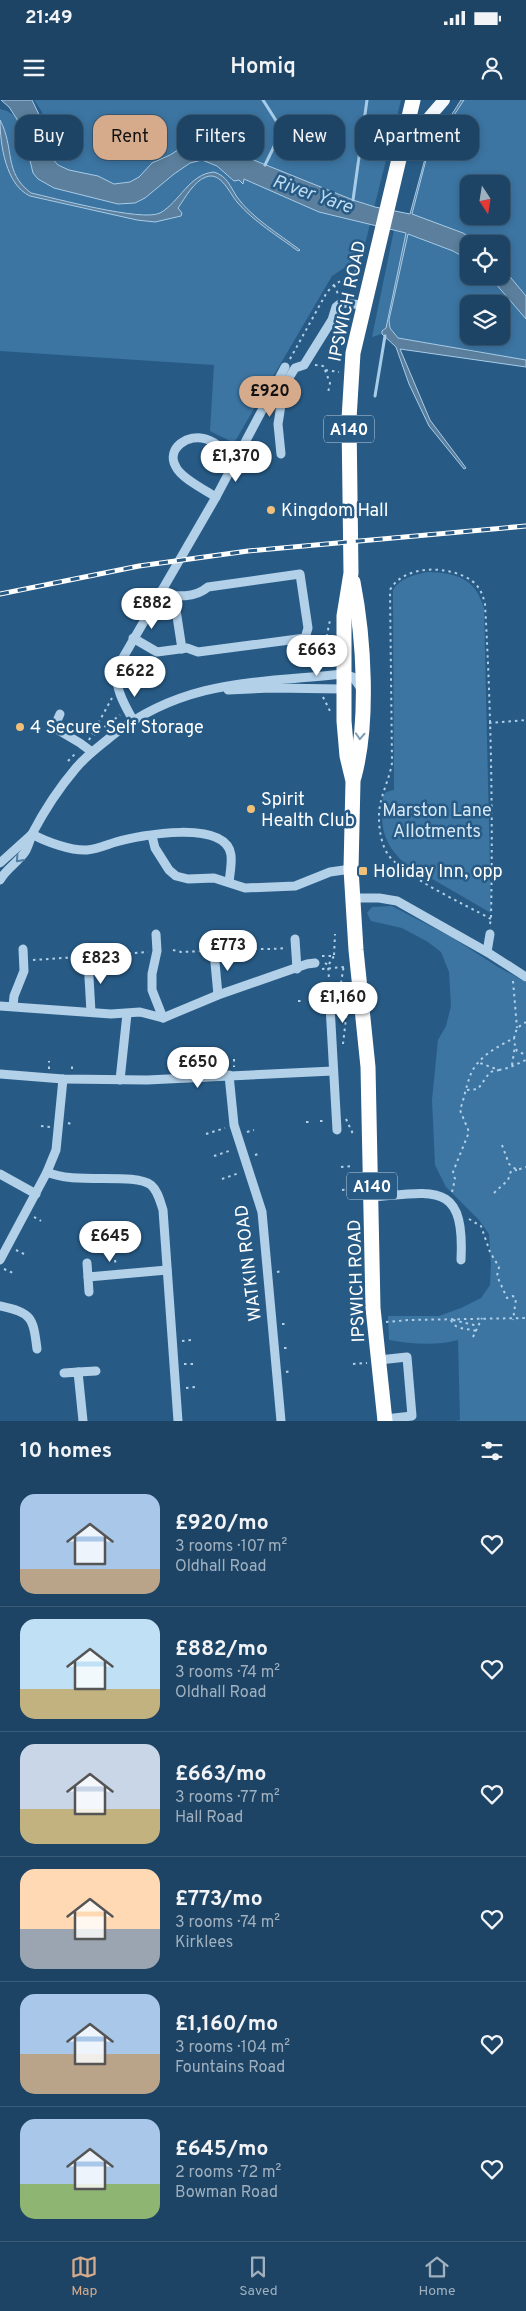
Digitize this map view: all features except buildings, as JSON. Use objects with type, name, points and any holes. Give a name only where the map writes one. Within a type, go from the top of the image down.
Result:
[{"type":"highway","name":"IPSWICH ROAD","points":[[410,115],[413,100]]},
{"type":"highway","name":"IPSWICH ROAD","points":[[348,675],[344,616],[351,573],[349,419],[351,373],[363,305],[399,160]]},
{"type":"highway","name":"IPSWICH ROAD","points":[[351,573],[356,594],[363,653],[360,756],[353,781]]},
{"type":"highway","name":"IPSWICH ROAD","points":[[356,594],[348,675],[343,690],[346,738],[353,781],[351,869],[368,1067],[372,1197],[368,1318],[373,1362],[385,1420]]},
{"type":"main road","points":[[431,115],[444,100]]},
{"type":"street","points":[[281,454],[278,424],[284,386],[295,368],[304,365],[306,362],[332,320],[336,307],[341,303],[363,305]]},
{"type":"street","points":[[134,720],[127,709],[116,677],[117,668],[216,497],[235,458],[285,367]]},
{"type":"street","points":[[216,497],[179,472],[173,458],[175,451],[180,443],[188,439],[205,438],[235,458]]},
{"type":"street","points":[[134,638],[157,652],[182,649],[198,652],[305,638],[308,628],[300,574],[208,587],[202,592],[174,597],[161,591]]},
{"type":"street","points":[[174,597],[182,649]]},
{"type":"street","points":[[0,880],[26,851],[32,834],[55,796],[92,752],[134,720],[157,707],[200,692],[238,684],[348,675],[362,690]]},
{"type":"street","points":[[200,692],[271,688],[343,690]]},
{"type":"street","points":[[60,714],[56,723],[58,730],[92,752]]},
{"type":"street","points":[[32,834],[44,841],[84,850],[152,836],[202,832],[224,842],[231,854],[229,882]]},
{"type":"street","points":[[0,863],[32,834]]},
{"type":"street","points":[[152,836],[155,848],[176,876],[188,879],[214,878],[245,888],[295,886],[330,872],[351,869]]},
{"type":"street","points":[[353,898],[373,897],[396,901],[487,952],[526,977]]},
{"type":"street","points":[[156,934],[157,951],[152,974],[152,990],[163,1018]]},
{"type":"street","points":[[487,952],[490,934]]},
{"type":"street","points":[[295,943],[297,969]]},
{"type":"street","points":[[13,1006],[14,996],[24,971],[23,949]]},
{"type":"street","points":[[212,951],[218,995]]},
{"type":"street","points":[[88,960],[91,1012]]},
{"type":"street","points":[[0,1006],[127,1014],[140,1012],[163,1018],[218,995],[311,964]]},
{"type":"street","points":[[329,988],[337,1130]]},
{"type":"street","points":[[120,1080],[127,1014]]},
{"type":"street","points":[[0,1074],[63,1079],[120,1080],[333,1071]]},
{"type":"street","name":"WATKIN ROAD","points":[[229,1075],[234,1124],[262,1212],[281,1421]]},
{"type":"street","points":[[0,1260],[36,1194],[56,1150],[63,1079]]},
{"type":"street","points":[[47,1172],[74,1179],[139,1180],[151,1185],[158,1195],[163,1210],[178,1421]]},
{"type":"street","points":[[0,1174],[36,1194]]},
{"type":"street","points":[[372,1197],[427,1193],[442,1195],[453,1204],[460,1219],[461,1260]]},
{"type":"street","points":[[87,1263],[89,1292]]},
{"type":"street","points":[[88,1277],[167,1270]]},
{"type":"street","points":[[0,1306],[23,1313],[31,1319],[34,1325],[37,1349]]},
{"type":"street","points":[[373,1362],[407,1357],[412,1416],[385,1420]]},
{"type":"street","points":[[64,1373],[96,1371]]},
{"type":"street","points":[[78,1372],[83,1421]]},
{"type":"path","points":[[285,367],[327,292],[334,285],[374,260]]},
{"type":"path","points":[[306,362],[323,366],[330,383],[328,393]]},
{"type":"path","points":[[325,370],[338,372]]},
{"type":"path","points":[[490,934],[491,919],[493,808],[486,604],[481,591],[472,581],[456,573],[440,570],[422,571],[403,576],[395,582],[390,590],[392,763],[389,780],[381,800],[379,819],[382,838],[388,854],[400,867],[491,919]]},
{"type":"path","points":[[317,668],[322,660],[332,612]]},
{"type":"path","points":[[92,736],[127,709]]},
{"type":"path","points":[[489,723],[526,720]]},
{"type":"path","points":[[329,988],[328,965],[334,956],[335,934]]},
{"type":"path","points":[[173,950],[181,952],[243,948],[255,951],[295,943]]},
{"type":"path","points":[[328,965],[317,957],[334,956]]},
{"type":"path","points":[[330,999],[337,999],[341,992],[344,962]]},
{"type":"path","points":[[328,969],[344,967]]},
{"type":"path","points":[[512,1065],[515,1046],[514,1038],[517,1028],[512,982],[514,970]]},
{"type":"path","points":[[333,1060],[340,1058],[349,996]]},
{"type":"path","points":[[517,1028],[526,1022]]},
{"type":"path","points":[[453,1197],[455,1179],[453,1172],[469,1132],[460,1110],[469,1077],[490,1050],[514,1038]]},
{"type":"path","points":[[515,1046],[517,1051],[526,1056]]},
{"type":"path","points":[[467,1090],[478,1088],[490,1072],[508,1068],[526,1060]]},
{"type":"path","points":[[480,1063],[499,1070]]},
{"type":"path","points":[[206,1134],[234,1124]]},
{"type":"path","points":[[502,1145],[509,1164],[517,1170]]},
{"type":"path","points":[[214,1156],[241,1146]]},
{"type":"path","points":[[340,1167],[354,1166]]},
{"type":"path","points":[[494,1193],[508,1180],[511,1171],[526,1167]]},
{"type":"path","points":[[222,1179],[249,1169]]},
{"type":"path","points":[[342,1190],[355,1189]]},
{"type":"path","points":[[468,1219],[481,1226],[490,1252],[499,1267],[497,1276],[507,1298],[513,1296],[516,1300],[513,1320]]},
{"type":"path","points":[[0,1267],[13,1273]]},
{"type":"path","points":[[350,1315],[368,1318],[451,1320],[482,1318],[513,1320],[526,1318]]},
{"type":"path","points":[[473,1337],[482,1318]]},
{"type":"path","points":[[451,1320],[478,1326]]},
{"type":"path","points":[[451,1320],[453,1325],[457,1327],[476,1331]]},
{"type":"path","points":[[351,1338],[364,1337]]},
{"type":"path","points":[[353,1364],[373,1362]]},
{"type":"green space","points":[[34,100],[401,100],[397,115],[355,115],[355,160],[386,160],[362,256],[332,276],[234,443],[210,431],[214,365],[0,351],[0,109],[15,116],[15,160],[83,160],[83,115],[43,115]]},
{"type":"green space","points":[[464,100],[526,100],[526,296],[510,277],[510,235],[463,235],[412,215],[426,160],[479,160],[479,115],[454,115]]},
{"type":"green space","points":[[394,230],[406,233],[386,328],[382,331],[382,334],[372,337]]},
{"type":"green space","points":[[408,234],[460,255],[460,285],[497,285],[505,295],[460,295],[460,345],[510,345],[510,300],[526,319],[526,360],[398,338],[390,328],[389,320]]},
{"type":"green space","name":"Marston Lane Allotments","points":[[427,572],[447,574],[463,579],[476,590],[484,608],[491,913],[403,862],[390,847],[384,832],[382,816],[383,796],[386,792],[394,790],[393,590],[403,580]]},
{"type":"green space","points":[[392,906],[453,938],[498,967],[526,982],[526,1421],[455,1421],[460,1420],[458,1340],[424,1344],[389,1340],[388,1316],[439,1316],[481,1298],[490,1285],[491,1264],[489,1234],[479,1220],[446,1187],[435,1165],[432,1100],[438,1040],[446,1026],[451,1006],[449,972],[441,952],[428,942],[402,928],[371,921],[367,913],[372,907]]},
{"type":"water","points":[[1,100],[32,100],[39,115],[15,116]]},
{"type":"water","points":[[461,100],[464,100],[454,115],[451,115]]},
{"type":"water","points":[[0,120],[16,177],[31,193],[117,212],[150,215],[160,213],[167,208],[198,178],[214,172],[225,179],[250,212],[300,250],[298,251],[258,222],[237,202],[221,180],[211,176],[202,179],[190,190],[178,208],[182,213],[181,216],[155,222],[137,220],[30,196],[22,191],[10,174],[3,152]]},
{"type":"water","points":[[177,151],[177,160],[202,160],[190,163],[145,198],[135,203],[118,204],[54,188],[38,179],[33,173],[30,160],[54,160],[58,165],[69,170],[98,176],[114,184],[130,182],[139,177],[152,163],[159,160],[167,160],[167,156]]},
{"type":"water","name":"River Yare","points":[[202,160],[254,160],[353,200],[375,207],[410,214],[426,160],[412,214],[466,235],[460,235],[460,255],[408,234],[389,320],[390,328],[398,338],[526,360],[526,367],[400,349],[430,420],[466,468],[464,469],[429,426],[409,384],[396,347],[382,334],[382,331],[386,328],[406,233],[319,212],[244,179],[243,184],[239,180],[234,181],[217,166]]},
{"type":"water","points":[[510,277],[526,296],[526,319],[510,300],[510,295],[505,295],[497,285],[510,285]]},
{"type":"waterway","points":[[263,100],[282,130],[265,165]]},
{"type":"waterway","name":"River Yare","points":[[353,200],[367,100]]},
{"type":"waterway","points":[[375,396],[385,336]]},
{"type":"railway","points":[[0,594],[139,566],[248,551],[526,526]]},
{"type":"place","name":"Kingdom Hall","points":[[271,510]]},
{"type":"place","name":"4 Secure Self Storage","points":[[20,727]]},
{"type":"place","name":"Spirit Health Club","points":[[251,809]]},
{"type":"place","name":"Holiday Inn, opp","points":[[363,871]]}]
